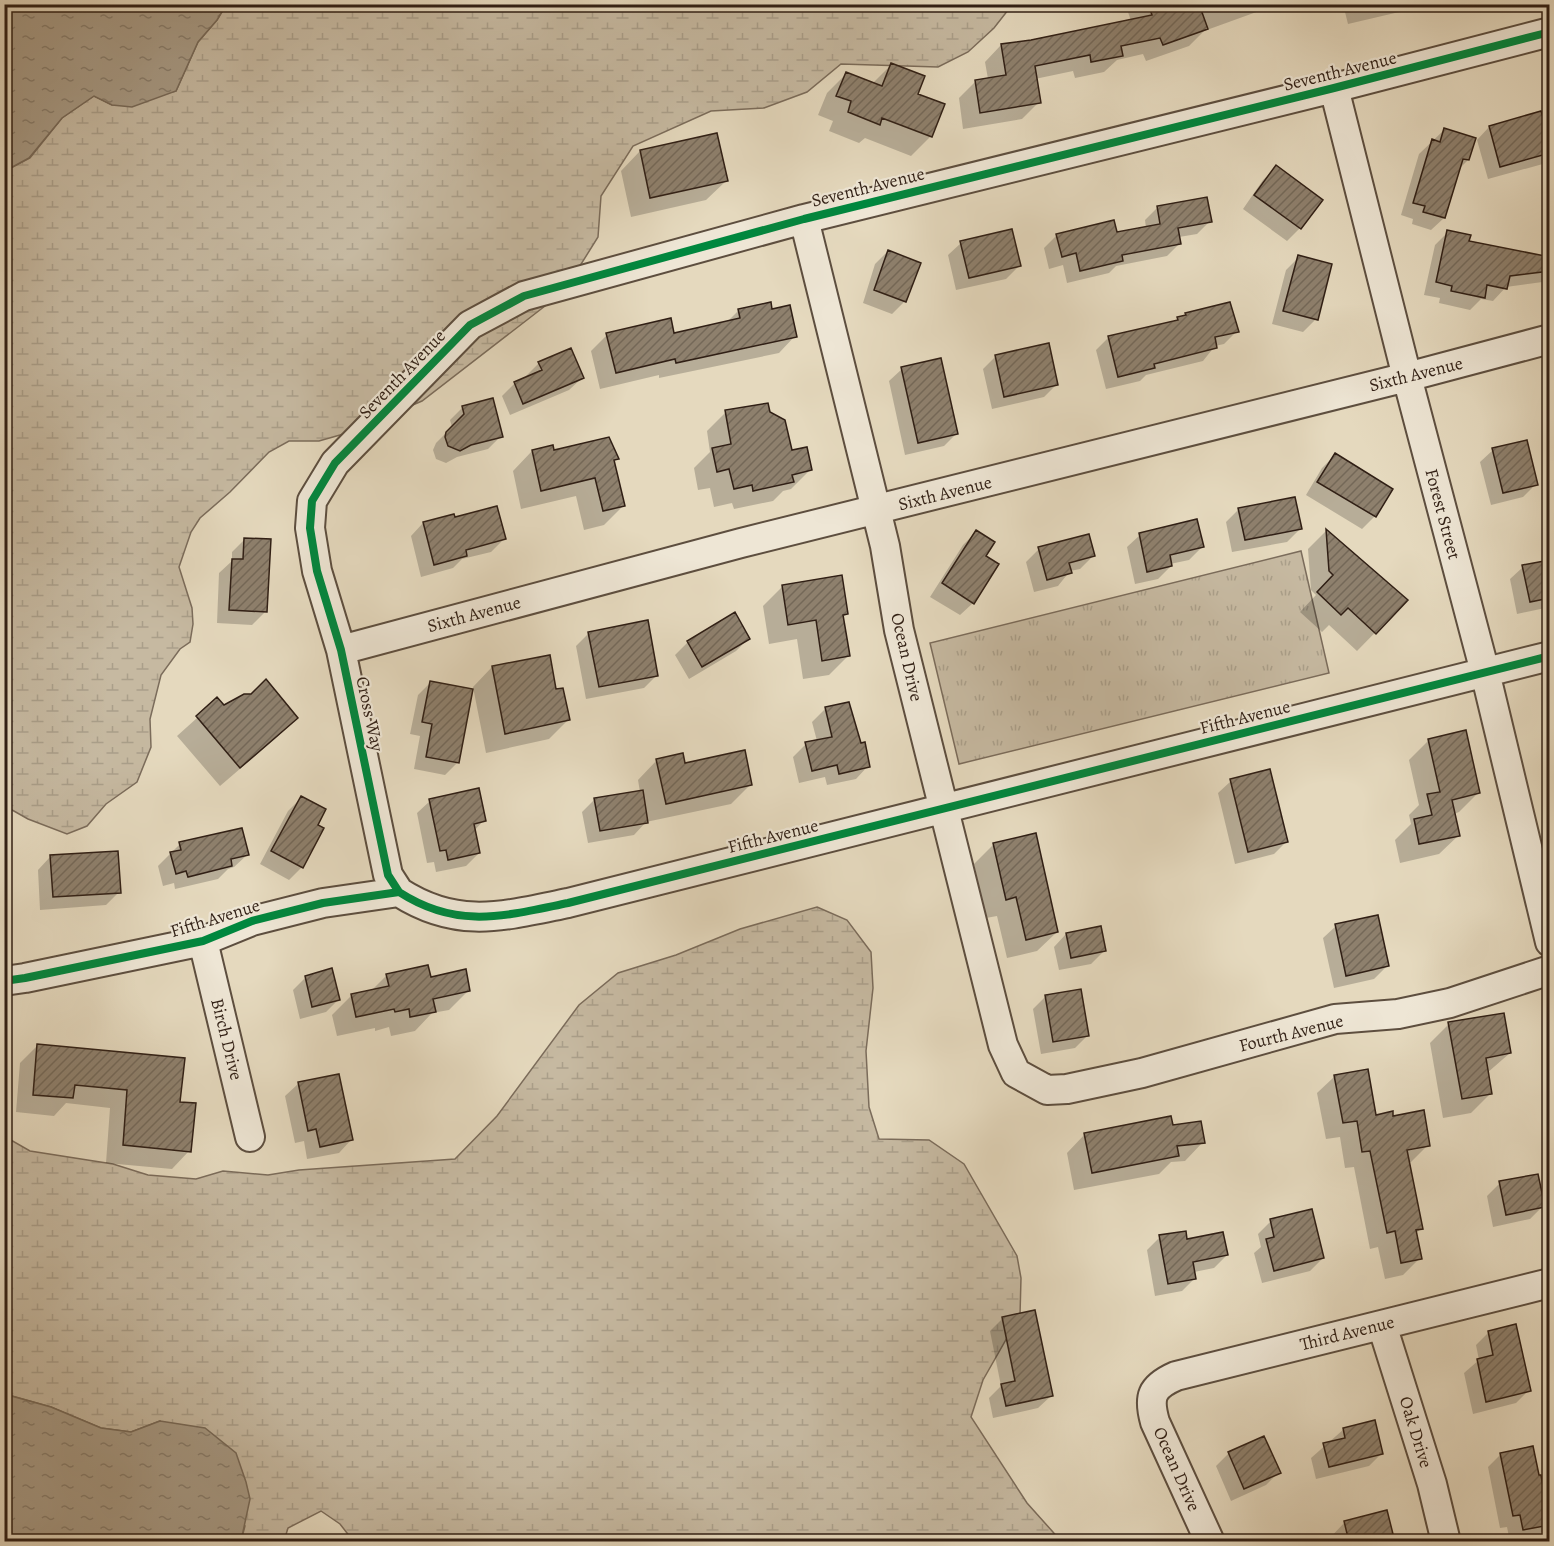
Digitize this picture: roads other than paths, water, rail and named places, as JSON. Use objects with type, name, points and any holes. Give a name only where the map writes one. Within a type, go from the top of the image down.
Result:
[{"type":"street","name":"Seventh Avenue","points":[[312,540],[310,528],[312,501],[335,463],[470,326],[524,296],[804,219],[1550,32]]},
{"type":"street","name":"Forest Street","points":[[1334,88],[1485,672],[1550,942]]},
{"type":"street","name":"Ocean Drive","points":[[804,219],[876,510],[899,630],[1003,1045],[1016,1072],[1034,1084]]},
{"type":"street","name":"Sixth Avenue","points":[[341,650],[741,543],[1407,377],[1550,339]]},
{"type":"street","name":"Cross Way","points":[[312,540],[317,571],[341,650],[388,875],[399,892]]},
{"type":"street","name":"Fifth Avenue","points":[[4,981],[203,941],[252,921],[323,903],[399,892],[413,902],[453,916],[481,918],[515,914],[568,903],[1550,656]]},
{"type":"street","name":"Birch Drive","points":[[203,941],[250,1137]]},
{"type":"street","name":"Fourth Avenue","points":[[1034,1084],[1047,1090],[1091,1085],[1142,1073],[1335,1018],[1398,1014],[1450,1003],[1550,970]]},
{"type":"street","name":"Third Avenue","points":[[1152,1395],[1157,1386],[1176,1376],[1550,1283]]},
{"type":"street","name":"Oak Drive","points":[[1382,1324],[1432,1484],[1446,1542]]},
{"type":"street","name":"Ocean Drive","points":[[1152,1395],[1153,1413],[1158,1432],[1210,1542]]},
{"type":"water","points":[[5,4],[226,5],[217,20],[198,42],[176,91],[132,107],[112,105],[94,96],[62,118],[29,158],[5,171]]},
{"type":"water","points":[[4,1394],[51,1407],[101,1428],[131,1432],[160,1421],[205,1428],[236,1453],[246,1482],[250,1499],[241,1541],[5,1541]]}]
